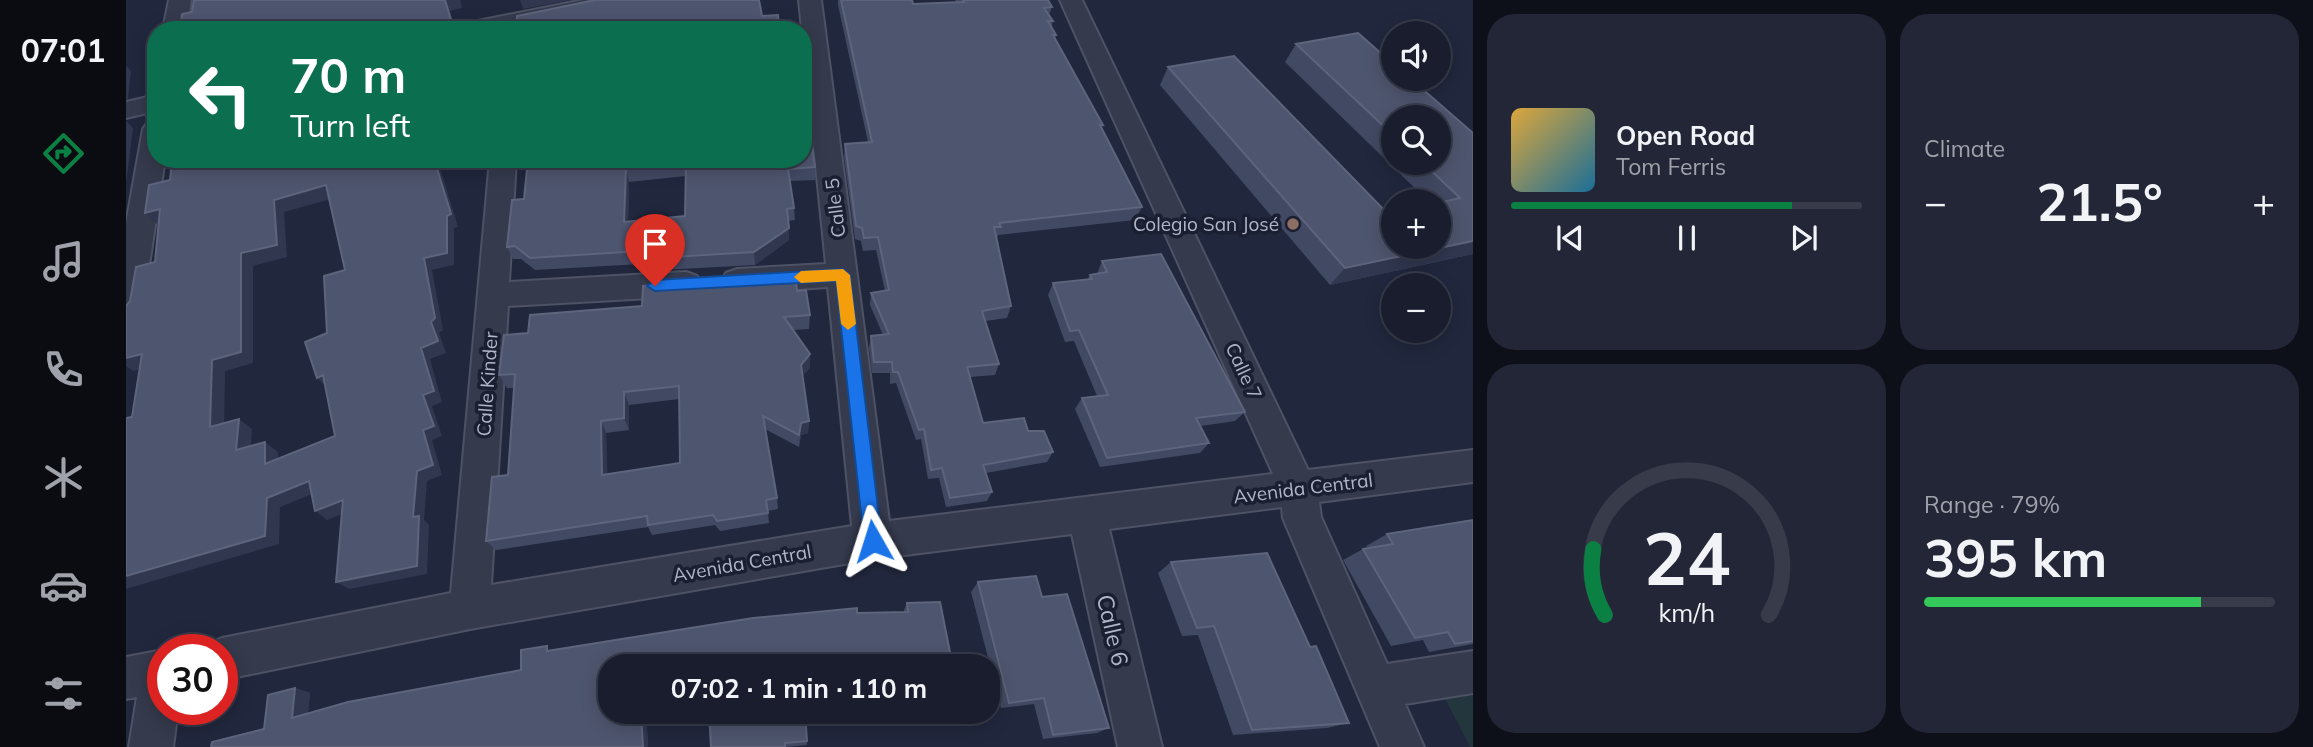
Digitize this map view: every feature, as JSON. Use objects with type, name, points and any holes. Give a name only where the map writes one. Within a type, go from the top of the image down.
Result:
[{"type":"street","points":[[176,21],[180,0]]},
{"type":"street","points":[[529,21],[616,0]]},
{"type":"street","name":"Calle 5","points":[[810,0],[873,541]]},
{"type":"street","name":"Calle 7","points":[[1071,0],[1299,490],[1302,518],[1402,747]]},
{"type":"street","points":[[126,110],[147,105]]},
{"type":"street","points":[[126,312],[150,168]]},
{"type":"street","name":"Calle Kinder","points":[[470,609],[502,168]]},
{"type":"street","points":[[493,295],[843,275]]},
{"type":"street","name":"Avenida Central","points":[[238,656],[470,609],[873,541],[1086,513],[1299,490],[1473,466]]},
{"type":"street","name":"Calle 6","points":[[1086,513],[1140,747]]},
{"type":"street","points":[[1375,687],[1473,671]]},
{"type":"street","points":[[126,678],[147,674]]},
{"type":"street","points":[[151,747],[154,725]]},
{"type":"shaded area","points":[[1473,678],[1473,747],[1470,747],[1437,683]]},
{"type":"building","points":[[194,0],[445,0],[451,21],[181,21],[182,14],[192,12]]},
{"type":"building","points":[[595,0],[759,0],[762,16],[778,15],[778,21],[517,21],[517,16]]},
{"type":"building","points":[[841,0],[912,0],[913,4],[964,2],[963,0],[1048,0],[1052,7],[1044,8],[1053,21],[1048,21],[1056,35],[1053,35],[1103,125],[1100,125],[1142,207],[999,223],[1001,227],[994,227],[1011,306],[982,311],[999,364],[967,367],[983,423],[1024,418],[1028,431],[1044,431],[1053,452],[983,465],[992,492],[950,498],[942,468],[931,470],[924,429],[919,430],[898,372],[893,372],[892,362],[874,362],[871,336],[889,334],[871,293],[889,290],[878,237],[864,238],[862,228],[856,226],[845,144],[872,142]]},
{"type":"building","points":[[1358,33],[1381,53],[1381,91],[1425,91],[1441,105],[1381,105],[1381,124],[1296,44]]},
{"type":"building","points":[[1234,56],[1381,207],[1381,259],[1388,259],[1345,268],[1168,67]]},
{"type":"building","points":[[1451,114],[1473,133],[1473,241],[1451,246],[1451,200],[1460,198],[1436,175],[1451,175]]},
{"type":"building","points":[[171,168],[437,168],[451,214],[447,216],[447,253],[424,258],[435,318],[431,322],[438,341],[421,348],[434,391],[423,395],[434,426],[423,430],[433,465],[417,471],[413,517],[419,516],[417,566],[336,582],[343,500],[315,511],[309,481],[267,498],[265,536],[126,576],[126,418],[132,417],[142,354],[126,358],[126,306],[130,301],[136,267],[155,262],[160,209],[145,213],[149,185],[170,180]],"holes":[[[326,185],[345,270],[324,276],[327,333],[305,342],[317,378],[323,375],[335,436],[265,464],[265,442],[236,450],[239,419],[210,427],[212,360],[241,352],[241,253],[277,245],[274,200]]]},
{"type":"building","points":[[527,168],[636,168],[626,169],[624,222],[685,216],[686,168],[802,168],[788,169],[794,208],[787,209],[789,228],[754,252],[640,259],[641,251],[530,258],[515,246],[507,247],[512,200],[524,199]]},
{"type":"building","points":[[1161,254],[1245,412],[1196,418],[1209,443],[1107,458],[1082,398],[1108,395],[1079,330],[1070,331],[1053,283],[1092,279],[1090,275],[1107,272],[1102,261]]},
{"type":"building","points":[[782,278],[783,282],[796,281],[797,291],[806,290],[810,315],[784,317],[810,354],[801,365],[809,421],[801,423],[799,435],[763,416],[777,498],[766,500],[768,513],[717,521],[713,515],[648,525],[647,516],[486,541],[492,477],[508,475],[515,374],[499,375],[504,335],[528,333],[530,315],[642,306],[643,286]],"holes":[[[679,386],[680,463],[602,475],[601,421],[624,418],[624,392]]]},
{"type":"building","points":[[1473,520],[1473,641],[1455,644],[1448,632],[1415,638],[1363,549],[1393,544],[1387,534]]},
{"type":"building","points":[[1267,553],[1310,647],[1316,646],[1349,723],[1252,730],[1214,626],[1197,628],[1171,562]]},
{"type":"building","points":[[1036,576],[1042,597],[1067,594],[1109,728],[1053,735],[1044,698],[1009,703],[1000,668],[1000,654],[996,654],[978,582]]},
{"type":"building","points":[[940,602],[950,654],[598,654],[598,724],[642,724],[643,747],[211,747],[212,742],[264,729],[268,695],[295,688],[292,718],[348,702],[521,670],[521,650],[547,646],[547,651],[753,618],[857,608],[857,613],[908,612],[907,603]]},
{"type":"building","points":[[710,724],[806,724],[807,741],[785,743],[785,747],[711,747]]},
{"type":"slow traffic","points":[[801,277],[843,275],[848,324]]},
{"type":"place","name":"Colegio San José","points":[[1293,224]]},
{"type":"route","points":[[655,286],[843,275],[873,541]]}]
